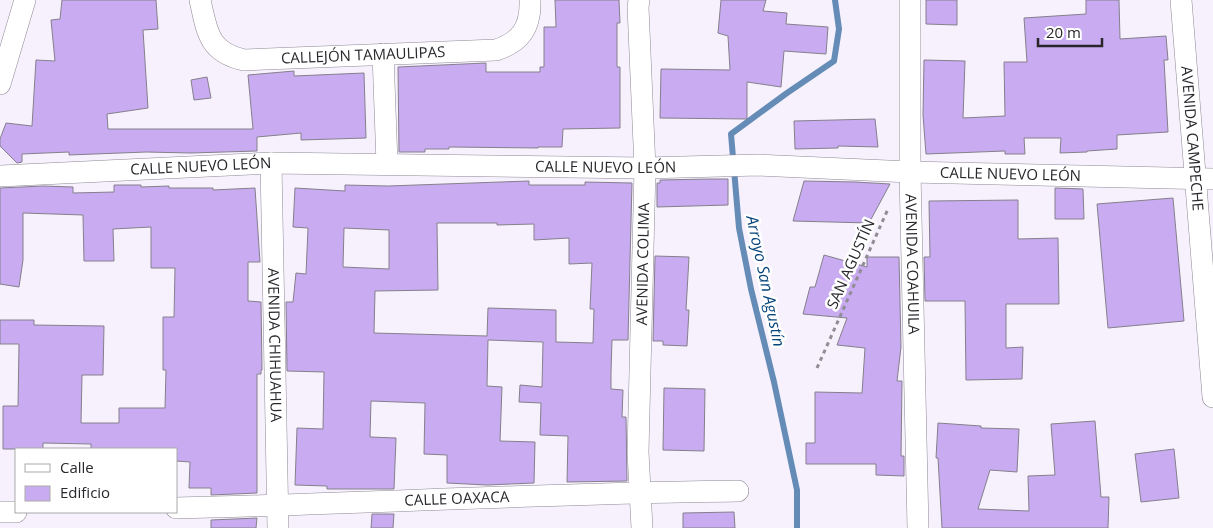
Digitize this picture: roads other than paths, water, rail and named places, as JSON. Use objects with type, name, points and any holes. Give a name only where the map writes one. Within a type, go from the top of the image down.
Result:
[{"type":"street","points":[[0,84],[25,0]]},
{"type":"street","name":"CALLEJÓN TAMAULIPAS","points":[[200,0],[210,38],[218,49],[230,57],[244,60],[496,50],[508,46],[518,38],[526,27],[530,14],[530,0]]},
{"type":"street","name":"AVENIDA COLIMA","points":[[639,0],[645,168],[639,492],[642,528]]},
{"type":"street","name":"AVENIDA COAHUILA","points":[[910,0],[910,172],[918,528]]},
{"type":"street","name":"AVENIDA CAMPECHE","points":[[1181,0],[1204,179],[1213,396]]},
{"type":"street","points":[[384,54],[387,164]]},
{"type":"street","name":"CALLE NUEVO LEÓN","points":[[0,176],[271,163],[645,168],[759,165],[910,172],[1204,179]]},
{"type":"street","name":"AVENIDA CHIHUAHUA","points":[[271,163],[278,528]]},
{"type":"street","name":"CALLE OAXACA","points":[[178,508],[278,506],[639,492],[738,491]]},
{"type":"street","points":[[0,512],[15,512]]},
{"type":"waterway","name":"Arroyo San Agustín","points":[[797,528],[797,490],[739,228],[731,134],[834,61],[839,29],[835,0]]}]
